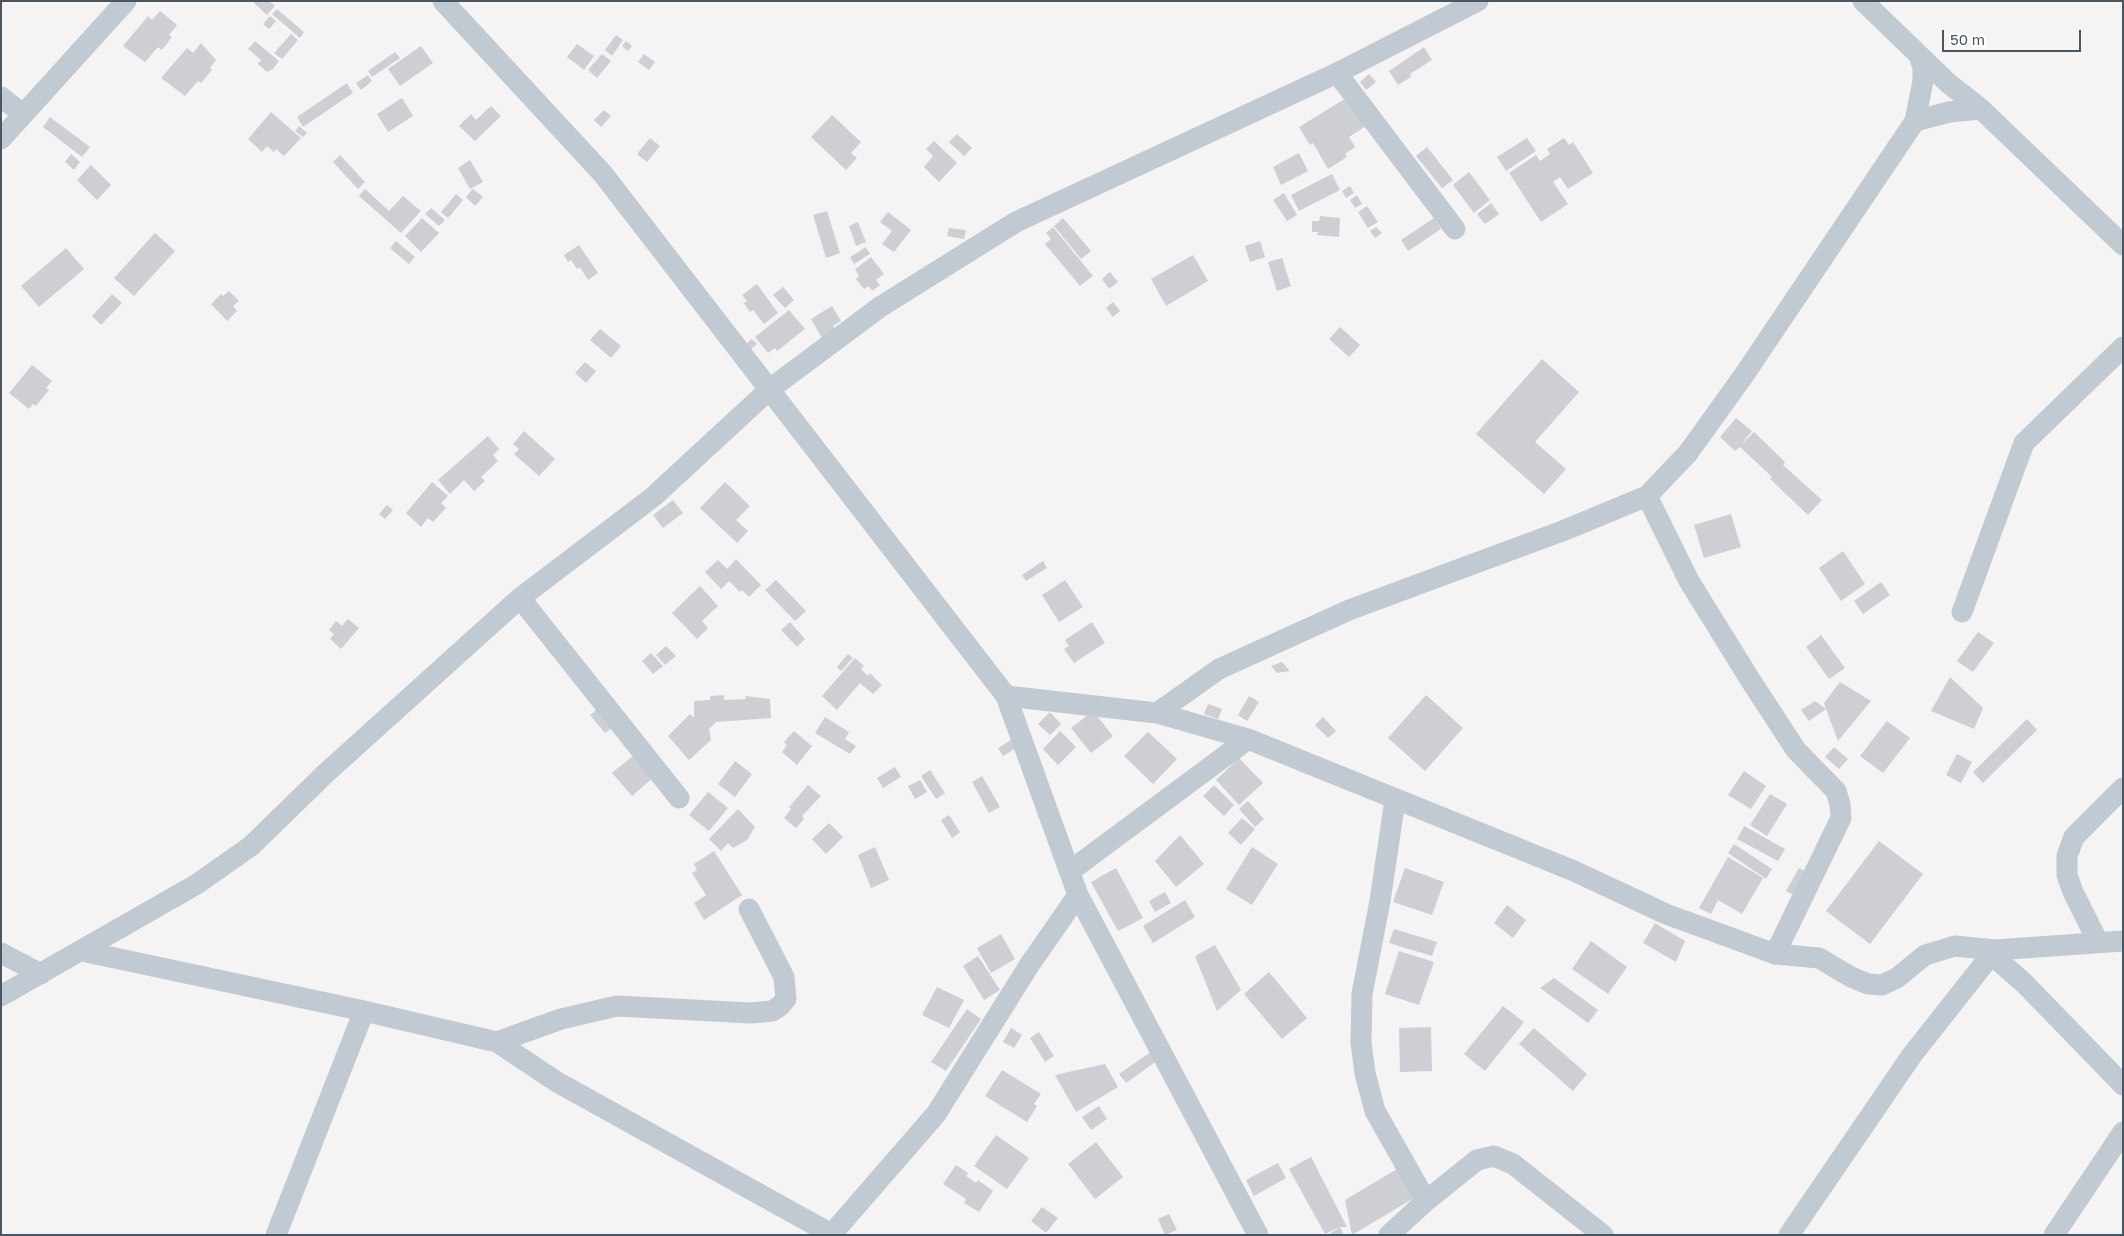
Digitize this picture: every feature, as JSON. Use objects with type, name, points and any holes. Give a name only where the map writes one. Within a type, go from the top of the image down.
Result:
[{"type":"street","points":[[1,138],[126,1]]},
{"type":"street","points":[[1,996],[196,884],[251,846],[348,753],[520,598],[653,497],[770,390],[880,307],[1016,222],[1337,73],[1478,1]]},
{"type":"street","points":[[1863,1],[1918,55],[1981,109],[2123,245]]},
{"type":"street","points":[[453,4],[603,174],[1006,696],[1078,895],[1258,1235]]},
{"type":"street","points":[[1157,713],[1219,669],[1349,610],[1565,530],[1648,496],[1688,453],[1738,383],[1915,121],[1923,81],[1923,68],[1918,55]]},
{"type":"street","points":[[1337,73],[1455,229]]},
{"type":"street","points":[[1,97],[23,114]]},
{"type":"street","points":[[1915,121],[1949,112],[1981,109]]},
{"type":"street","points":[[1962,612],[2024,443],[2123,347]]},
{"type":"street","points":[[1648,496],[1690,581],[1751,681],[1796,750],[1836,791],[1840,804],[1840,818],[1776,954]]},
{"type":"street","points":[[520,598],[679,798]]},
{"type":"street","points":[[1006,696],[1157,713],[1248,739],[1395,800],[1574,870],[1666,914],[1776,954],[1819,958],[1851,977],[1868,984],[1882,985],[1897,978],[1925,955],[1955,946],[1993,953],[2123,941]]},
{"type":"street","points":[[1070,871],[1248,739]]},
{"type":"street","points":[[2098,942],[2073,892],[2067,875],[2067,856],[2074,836],[2123,788]]},
{"type":"street","points":[[1395,800],[1380,901],[1362,994],[1361,1043],[1364,1073],[1375,1111],[1426,1201]]},
{"type":"street","points":[[82,951],[364,1011],[497,1042],[557,1082],[832,1235],[936,1114],[1030,964],[1078,895]]},
{"type":"street","points":[[497,1042],[561,1019],[617,1006],[750,1013],[772,1011],[786,1000],[784,977],[749,910]]},
{"type":"street","points":[[119,928],[127,960]]},
{"type":"street","points":[[1,953],[41,974]]},
{"type":"street","points":[[1993,953],[2123,1085]]},
{"type":"street","points":[[1789,1235],[1912,1054],[1993,953]]},
{"type":"street","points":[[276,1235],[364,1011]]},
{"type":"street","points":[[2054,1235],[2123,1132]]},
{"type":"street","points":[[1390,1235],[1426,1201],[1477,1160],[1494,1156],[1513,1164],[1603,1235]]},
{"type":"building","points":[[256,1],[269,1],[275,6],[267,15],[254,3]]},
{"type":"building","points":[[277,9],[304,32],[300,38],[272,14]]},
{"type":"building","points":[[160,11],[177,25],[169,35],[172,37],[162,50],[158,47],[145,62],[123,46],[148,16],[152,20]]},
{"type":"building","points":[[270,16],[276,21],[269,29],[263,24]]},
{"type":"building","points":[[291,34],[298,40],[282,59],[274,53]]},
{"type":"building","points":[[616,35],[623,40],[612,56],[605,50]]},
{"type":"building","points":[[255,41],[279,61],[273,69],[267,72],[258,64],[261,60],[248,49]]},
{"type":"building","points":[[626,41],[632,46],[628,51],[622,46]]},
{"type":"building","points":[[201,43],[216,60],[210,68],[212,70],[201,83],[198,81],[185,96],[161,78],[187,48],[193,53]]},
{"type":"building","points":[[577,44],[594,56],[584,70],[567,57]]},
{"type":"building","points":[[421,46],[433,63],[400,86],[388,69]]},
{"type":"building","points":[[1424,47],[1432,60],[1410,74],[1411,77],[1398,85],[1389,71]]},
{"type":"building","points":[[395,52],[400,58],[372,77],[368,71]]},
{"type":"building","points":[[602,54],[611,61],[597,78],[588,70]]},
{"type":"building","points":[[644,54],[655,62],[649,70],[638,62]]},
{"type":"building","points":[[1369,74],[1376,82],[1366,90],[1360,82]]},
{"type":"building","points":[[368,75],[372,81],[361,90],[356,83]]},
{"type":"building","points":[[347,83],[353,93],[303,127],[297,117]]},
{"type":"building","points":[[1351,95],[1369,124],[1349,137],[1355,147],[1345,154],[1347,157],[1328,169],[1313,143],[1310,145],[1299,127]]},
{"type":"building","points":[[402,98],[413,116],[388,132],[377,114]]},
{"type":"building","points":[[491,106],[501,116],[475,141],[459,126],[471,114],[476,120]]},
{"type":"building","points":[[604,110],[611,116],[601,127],[594,120]]},
{"type":"building","points":[[271,112],[301,138],[284,156],[276,149],[274,152],[267,146],[262,152],[248,139]]},
{"type":"building","points":[[832,115],[861,142],[851,153],[857,158],[846,170],[811,137]]},
{"type":"building","points":[[50,117],[90,147],[82,157],[43,127]]},
{"type":"building","points":[[299,126],[307,133],[303,137],[295,131]]},
{"type":"building","points":[[957,134],[972,148],[964,156],[949,142]]},
{"type":"building","points":[[650,138],[660,146],[647,162],[637,154]]},
{"type":"building","points":[[1527,138],[1536,151],[1506,171],[1497,157]]},
{"type":"building","points":[[1564,138],[1569,145],[1573,142],[1593,173],[1568,189],[1560,177],[1553,182],[1568,204],[1541,222],[1509,173],[1536,155],[1540,161],[1550,154],[1547,149]]},
{"type":"building","points":[[934,141],[957,163],[939,182],[924,167],[933,156],[926,149]]},
{"type":"building","points":[[1427,147],[1453,180],[1442,188],[1416,156]]},
{"type":"building","points":[[1299,153],[1308,171],[1281,185],[1273,167]]},
{"type":"building","points":[[71,154],[80,162],[74,170],[65,162]]},
{"type":"building","points":[[340,155],[365,182],[358,189],[333,162]]},
{"type":"building","points":[[470,160],[483,182],[470,189],[458,168]]},
{"type":"building","points":[[91,165],[111,185],[97,200],[77,180]]},
{"type":"building","points":[[1469,172],[1490,200],[1474,213],[1453,185]]},
{"type":"building","points":[[1332,174],[1340,190],[1299,211],[1291,195]]},
{"type":"building","points":[[1350,186],[1354,193],[1346,198],[1342,191]]},
{"type":"building","points":[[365,189],[389,211],[403,196],[421,211],[401,233],[359,196]]},
{"type":"building","points":[[473,189],[483,197],[475,206],[466,197]]},
{"type":"building","points":[[1284,193],[1297,215],[1287,221],[1273,200]]},
{"type":"building","points":[[456,194],[463,200],[448,218],[441,212]]},
{"type":"building","points":[[1357,195],[1362,204],[1355,208],[1350,200]]},
{"type":"building","points":[[1491,203],[1499,214],[1485,224],[1477,214]]},
{"type":"building","points":[[1367,206],[1378,222],[1368,228],[1358,212]]},
{"type":"building","points":[[431,208],[445,220],[439,226],[425,214]]},
{"type":"building","points":[[827,211],[840,253],[826,258],[813,215]]},
{"type":"building","points":[[888,212],[911,230],[894,252],[882,244],[892,231],[880,222]]},
{"type":"building","points":[[1320,216],[1340,218],[1339,237],[1317,235],[1318,232],[1312,232],[1312,221],[1319,221]]},
{"type":"building","points":[[422,218],[439,233],[421,252],[405,236]]},
{"type":"building","points":[[1063,218],[1091,251],[1081,259],[1054,226]]},
{"type":"building","points":[[1434,218],[1441,229],[1408,251],[1401,240]]},
{"type":"building","points":[[858,222],[866,242],[856,246],[849,226]]},
{"type":"building","points":[[1053,227],[1093,276],[1080,286],[1045,244],[1051,239],[1046,233]]},
{"type":"building","points":[[1376,227],[1382,233],[1375,238],[1370,231]]},
{"type":"building","points":[[949,228],[966,230],[964,239],[947,236]]},
{"type":"building","points":[[155,233],[175,251],[134,296],[114,278]]},
{"type":"building","points":[[396,241],[415,257],[409,264],[390,248]]},
{"type":"building","points":[[1260,241],[1265,257],[1250,262],[1245,246]]},
{"type":"building","points":[[579,245],[598,273],[588,280],[580,267],[577,269],[571,260],[568,262],[564,255]]},
{"type":"building","points":[[866,247],[870,254],[854,264],[850,257]]},
{"type":"building","points":[[66,248],[84,269],[39,307],[21,286]]},
{"type":"building","points":[[1193,255],[1208,281],[1166,306],[1151,279]]},
{"type":"building","points":[[871,257],[884,274],[876,280],[880,285],[872,291],[869,286],[864,289],[856,279],[859,276],[855,269]]},
{"type":"building","points":[[1282,258],[1291,286],[1277,291],[1268,262]]},
{"type":"building","points":[[1110,272],[1118,282],[1109,289],[1102,279]]},
{"type":"building","points":[[757,284],[778,313],[764,324],[753,310],[750,312],[744,303],[747,301],[742,295]]},
{"type":"building","points":[[783,287],[794,300],[785,308],[773,295]]},
{"type":"building","points":[[229,291],[239,301],[233,306],[237,311],[227,321],[211,304],[221,294],[223,296]]},
{"type":"building","points":[[112,294],[122,303],[101,325],[92,316]]},
{"type":"building","points":[[1113,302],[1120,311],[1113,317],[1106,308]]},
{"type":"building","points":[[832,306],[841,321],[833,326],[836,330],[822,338],[811,319]]},
{"type":"building","points":[[789,310],[805,329],[777,351],[775,348],[768,353],[755,337]]},
{"type":"building","points":[[1340,327],[1360,345],[1349,357],[1329,339]]},
{"type":"building","points":[[600,329],[621,346],[611,358],[590,340]]},
{"type":"building","points":[[752,339],[757,344],[751,349],[746,344]]},
{"type":"building","points":[[1542,359],[1579,392],[1535,442],[1566,469],[1544,494],[1476,434]]},
{"type":"building","points":[[585,362],[596,371],[586,383],[575,373]]},
{"type":"building","points":[[32,365],[52,381],[46,388],[49,390],[36,406],[33,404],[29,409],[9,393]]},
{"type":"building","points":[[1736,418],[1752,431],[1741,445],[1754,432],[1785,462],[1783,465],[1822,500],[1808,515],[1740,447],[1735,451],[1720,437]]},
{"type":"building","points":[[524,431],[555,459],[539,476],[514,454],[519,449],[513,444]]},
{"type":"building","points":[[488,436],[499,449],[493,455],[498,461],[481,477],[485,481],[474,491],[464,480],[450,494],[438,480]]},
{"type":"building","points":[[432,482],[448,496],[441,503],[446,508],[433,522],[428,518],[421,527],[406,513]]},
{"type":"building","points":[[725,482],[750,506],[736,520],[748,531],[737,543],[700,508]]},
{"type":"building","points":[[673,500],[683,513],[663,528],[653,515]]},
{"type":"building","points":[[387,505],[393,510],[385,519],[379,514]]},
{"type":"building","points":[[1731,514],[1741,547],[1704,558],[1694,525]]},
{"type":"building","points":[[1843,551],[1865,584],[1841,601],[1819,568]]},
{"type":"building","points":[[736,559],[761,585],[749,597],[742,590],[740,592],[729,581],[721,589],[705,572],[718,560],[727,569]]},
{"type":"building","points":[[1043,561],[1047,568],[1026,581],[1022,575]]},
{"type":"building","points":[[776,580],[806,611],[795,621],[765,590]]},
{"type":"building","points":[[1065,580],[1083,607],[1059,622],[1042,595]]},
{"type":"building","points":[[1881,582],[1890,595],[1863,614],[1854,601]]},
{"type":"building","points":[[700,586],[718,606],[702,621],[708,628],[697,639],[672,613]]},
{"type":"building","points":[[348,619],[359,628],[341,649],[330,639],[334,634],[329,630],[336,621],[342,626]]},
{"type":"building","points":[[790,622],[805,639],[797,647],[781,630]]},
{"type":"building","points":[[1092,622],[1105,643],[1074,663],[1064,649],[1069,646],[1065,640]]},
{"type":"building","points":[[1978,632],[1994,643],[1973,672],[1957,661]]},
{"type":"building","points":[[1821,635],[1845,668],[1829,679],[1806,647]]},
{"type":"building","points":[[666,646],[676,656],[665,665],[656,655]]},
{"type":"building","points":[[651,653],[663,666],[653,674],[642,661]]},
{"type":"building","points":[[848,654],[853,658],[841,671],[837,667]]},
{"type":"building","points":[[855,658],[864,666],[861,669],[868,676],[870,673],[882,685],[873,694],[860,683],[837,710],[822,696]]},
{"type":"building","points":[[1282,662],[1290,671],[1277,673],[1271,666]]},
{"type":"building","points":[[1950,677],[1983,708],[1974,729],[1931,711]]},
{"type":"building","points":[[1840,682],[1871,701],[1838,741],[1824,703]]},
{"type":"building","points":[[724,695],[724,700],[746,699],[745,696],[770,699],[771,718],[716,722],[709,729],[711,740],[689,760],[668,736],[690,714],[694,718],[694,701],[710,700],[710,696]]},
{"type":"building","points":[[1426,695],[1463,728],[1425,771],[1388,738]]},
{"type":"building","points":[[1249,696],[1259,702],[1247,721],[1238,715]]},
{"type":"building","points":[[1815,701],[1826,709],[1809,721],[1801,710]]},
{"type":"building","points":[[1208,704],[1222,709],[1218,719],[1204,714]]},
{"type":"building","points":[[600,707],[616,725],[605,733],[590,715]]},
{"type":"building","points":[[1093,711],[1113,736],[1091,753],[1071,728]]},
{"type":"building","points":[[1050,712],[1061,724],[1050,735],[1038,724]]},
{"type":"building","points":[[825,717],[849,732],[845,739],[856,746],[850,754],[815,733]]},
{"type":"building","points":[[1323,717],[1336,731],[1328,738],[1315,725]]},
{"type":"building","points":[[2027,719],[2037,730],[1983,783],[1973,772]]},
{"type":"building","points":[[1887,721],[1910,738],[1883,773],[1860,756]]},
{"type":"building","points":[[794,731],[812,746],[797,765],[782,752],[787,745],[784,742]]},
{"type":"building","points":[[1060,731],[1076,747],[1058,765],[1043,749]]},
{"type":"building","points":[[1148,732],[1177,759],[1153,784],[1124,756]]},
{"type":"building","points":[[1011,740],[1016,748],[1003,756],[998,748]]},
{"type":"building","points":[[1834,747],[1848,759],[1839,769],[1825,757]]},
{"type":"building","points":[[635,754],[654,777],[632,796],[612,773]]},
{"type":"building","points":[[1957,754],[1972,762],[1961,783],[1946,775]]},
{"type":"building","points":[[1239,758],[1263,783],[1239,805],[1216,780]]},
{"type":"building","points":[[735,761],[752,774],[735,797],[718,784]]},
{"type":"building","points":[[895,767],[901,777],[883,788],[877,778]]},
{"type":"building","points":[[930,770],[945,793],[936,799],[921,776]]},
{"type":"building","points":[[1744,771],[1766,786],[1751,809],[1728,795]]},
{"type":"building","points":[[982,776],[1000,807],[989,813],[972,782]]},
{"type":"building","points":[[920,780],[927,792],[915,799],[908,786]]},
{"type":"building","points":[[808,785],[821,796],[802,816],[804,819],[796,828],[784,818],[791,809],[789,807]]},
{"type":"building","points":[[1214,785],[1234,805],[1224,816],[1203,796]]},
{"type":"building","points":[[708,792],[728,808],[709,831],[689,815]]},
{"type":"building","points":[[1770,794],[1787,804],[1767,836],[1750,825]]},
{"type":"building","points":[[1248,801],[1264,819],[1255,827],[1239,809]]},
{"type":"building","points":[[738,809],[755,827],[747,840],[733,848],[728,843],[721,851],[709,839]]},
{"type":"building","points":[[949,815],[960,832],[952,838],[941,820]]},
{"type":"building","points":[[1242,818],[1255,829],[1241,845],[1228,833]]},
{"type":"building","points":[[829,823],[843,837],[826,854],[812,839]]},
{"type":"building","points":[[1744,826],[1785,849],[1778,861],[1737,839]]},
{"type":"building","points":[[1180,835],[1204,864],[1176,887],[1155,861]]},
{"type":"building","points":[[1879,841],[1923,874],[1870,944],[1826,911]]},
{"type":"building","points":[[1734,844],[1772,869],[1766,879],[1728,853]]},
{"type":"building","points":[[875,847],[889,880],[871,888],[858,855]]},
{"type":"building","points":[[1252,847],[1278,864],[1252,905],[1226,889]]},
{"type":"building","points":[[714,851],[742,895],[704,920],[694,903],[706,895],[692,873],[697,870],[694,864]]},
{"type":"building","points":[[1728,857],[1763,878],[1742,914],[1718,900],[1711,914],[1699,908]]},
{"type":"building","points":[[1116,868],[1143,918],[1118,931],[1091,882]]},
{"type":"building","points":[[1405,868],[1444,882],[1432,915],[1393,902]]},
{"type":"building","points":[[1799,868],[1814,876],[1801,899],[1786,891]]},
{"type":"building","points":[[1165,892],[1171,903],[1155,912],[1149,901]]},
{"type":"building","points":[[1185,900],[1195,917],[1153,943],[1143,926]]},
{"type":"building","points":[[1507,905],[1526,920],[1513,938],[1494,923]]},
{"type":"building","points":[[1655,923],[1685,941],[1676,962],[1643,943]]},
{"type":"building","points":[[1394,929],[1437,942],[1432,956],[1389,943]]},
{"type":"building","points":[[1001,934],[1015,959],[991,973],[977,948]]},
{"type":"building","points":[[1591,941],[1627,967],[1608,994],[1572,969]]},
{"type":"building","points":[[1215,945],[1241,990],[1217,1011],[1195,956]]},
{"type":"building","points":[[1399,951],[1434,962],[1419,1005],[1385,994]]},
{"type":"building","points":[[978,956],[1000,990],[984,1000],[963,966]]},
{"type":"building","points":[[1269,972],[1307,1018],[1282,1039],[1244,994]]},
{"type":"building","points":[[1554,978],[1598,1010],[1588,1023],[1540,988]]},
{"type":"building","points":[[937,987],[964,1000],[949,1028],[922,1015]]},
{"type":"building","points":[[1503,1006],[1524,1022],[1485,1071],[1464,1054]]},
{"type":"building","points":[[967,1009],[981,1019],[946,1071],[931,1062]]},
{"type":"building","points":[[1431,1027],[1432,1071],[1400,1072],[1399,1028]]},
{"type":"building","points":[[1011,1028],[1022,1035],[1014,1048],[1003,1042]]},
{"type":"building","points":[[1534,1028],[1587,1074],[1573,1091],[1519,1044]]},
{"type":"building","points":[[1039,1032],[1054,1056],[1045,1062],[1030,1038]]},
{"type":"building","points":[[1155,1049],[1161,1058],[1126,1083],[1119,1074]]},
{"type":"building","points":[[1105,1064],[1118,1087],[1076,1112],[1055,1075]]},
{"type":"building","points":[[1002,1070],[1041,1094],[1034,1104],[1037,1106],[1027,1122],[985,1096]]},
{"type":"building","points":[[1099,1106],[1107,1119],[1091,1130],[1082,1117]]},
{"type":"building","points":[[996,1135],[1029,1158],[1007,1189],[974,1166]]},
{"type":"building","points":[[1096,1142],[1123,1177],[1095,1199],[1068,1164]]},
{"type":"building","points":[[1311,1157],[1347,1227],[1340,1227],[1325,1234],[1289,1169]]},
{"type":"building","points":[[1278,1163],[1286,1178],[1254,1196],[1246,1180]]},
{"type":"building","points":[[956,1165],[968,1173],[966,1176],[976,1183],[978,1180],[993,1191],[979,1212],[964,1203],[966,1199],[943,1184]]},
{"type":"building","points":[[1397,1169],[1414,1198],[1352,1235],[1345,1200]]},
{"type":"building","points":[[1042,1207],[1058,1218],[1046,1233],[1031,1221]]},
{"type":"building","points":[[1169,1214],[1177,1230],[1165,1235],[1158,1219]]},
{"type":"building","points":[[1340,1227],[1344,1235],[1328,1235]]}]
